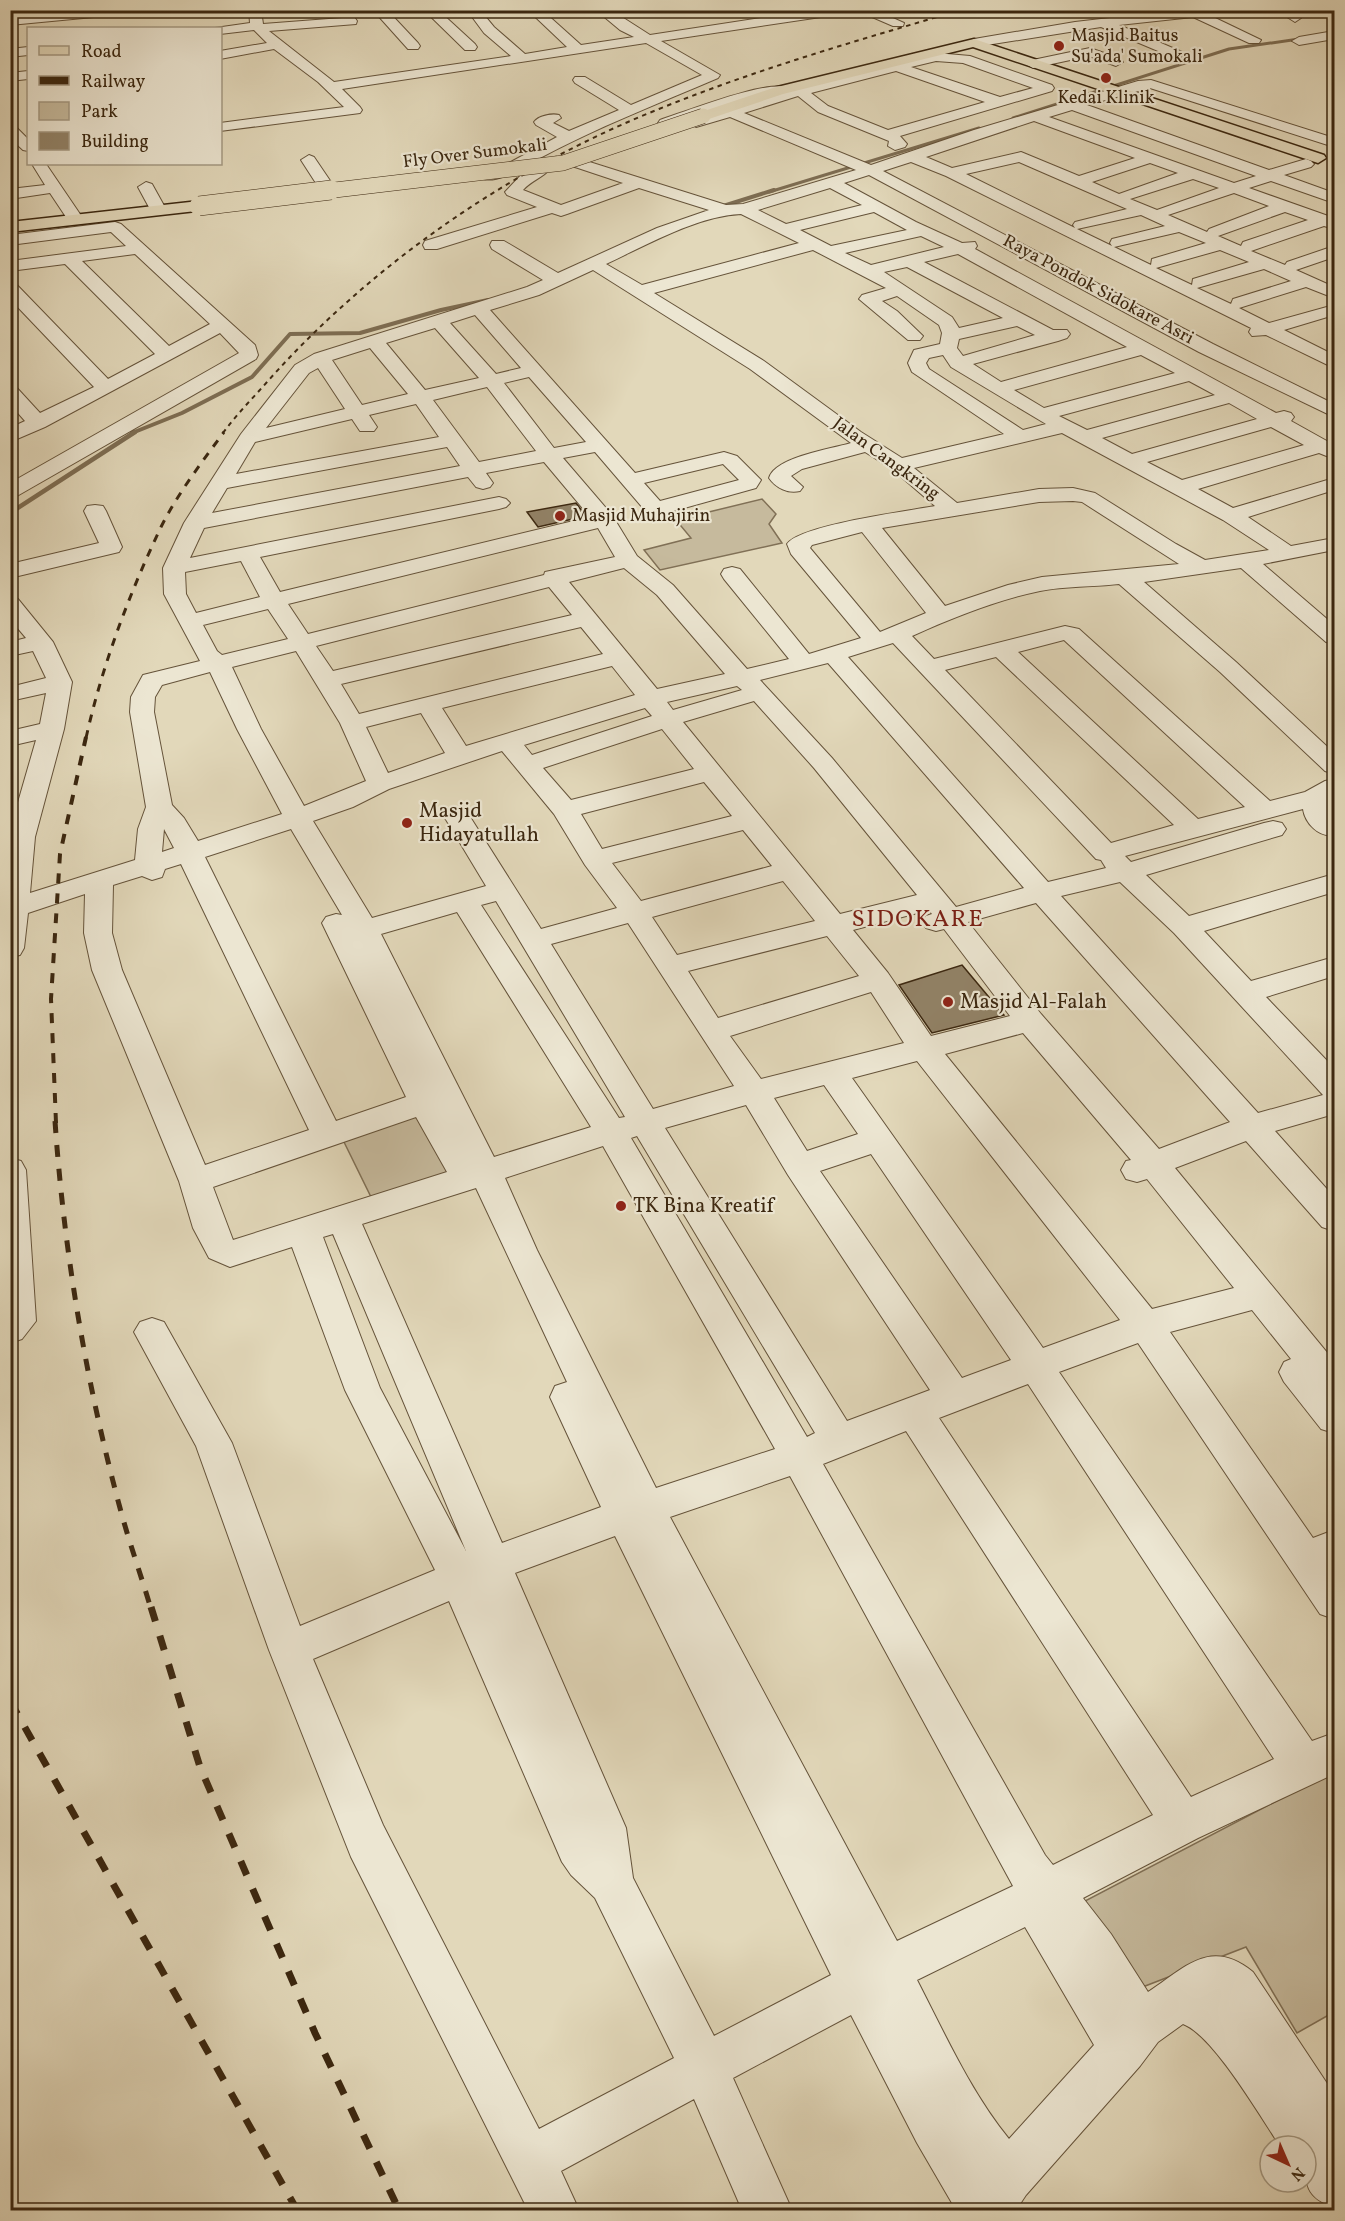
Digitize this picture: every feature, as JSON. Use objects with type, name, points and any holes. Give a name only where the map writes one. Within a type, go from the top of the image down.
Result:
[{"type":"main road","name":"Fly Over Sumokali","points":[[10,227],[76,220],[110,223],[163,210],[563,163],[780,93],[927,58],[951,48],[974,44]]},
{"type":"main road","points":[[974,44],[1033,63],[1095,93]]},
{"type":"main road","points":[[951,48],[1321,162]]},
{"type":"street","points":[[10,21],[125,10]]},
{"type":"street","points":[[222,127],[355,110],[327,83],[277,45],[258,27],[255,10]]},
{"type":"street","points":[[379,10],[413,46]]},
{"type":"street","points":[[430,10],[470,47]]},
{"type":"street","points":[[473,10],[489,30],[521,57]]},
{"type":"street","points":[[534,10],[576,49]]},
{"type":"street","points":[[293,195],[483,177],[514,166],[568,137],[712,76],[619,24],[602,10]]},
{"type":"street","points":[[327,83],[842,10]]},
{"type":"street","points":[[862,10],[898,23]]},
{"type":"street","points":[[974,44],[1102,22],[1218,10]]},
{"type":"street","points":[[1282,10],[1295,18]]},
{"type":"street","points":[[1195,13],[1254,40]]},
{"type":"street","points":[[222,30],[351,21],[346,14]]},
{"type":"street","points":[[1102,22],[1177,55]]},
{"type":"street","points":[[1303,40],[1332,38]]},
{"type":"street","points":[[222,55],[277,45]]},
{"type":"street","points":[[10,53],[27,51]]},
{"type":"street","points":[[1033,63],[1090,52],[1116,62]]},
{"type":"street","points":[[541,170],[558,170],[580,164],[780,93],[800,91],[927,58],[965,59],[1047,88],[891,140],[861,164],[831,182],[726,208],[663,231],[553,278],[533,291],[321,358],[302,369],[291,381],[248,438],[195,523],[174,568],[175,594],[192,621],[291,827],[354,932],[436,1099],[476,1174],[635,1513],[874,1977],[972,2132],[993,2199]]},
{"type":"street","points":[[327,83],[408,67]]},
{"type":"street","points":[[897,67],[1000,102]]},
{"type":"street","points":[[10,77],[27,75]]},
{"type":"street","points":[[910,85],[932,79]]},
{"type":"street","points":[[580,80],[629,110]]},
{"type":"street","points":[[813,173],[991,141],[1034,116],[1095,93],[1149,84],[1335,143]]},
{"type":"street","points":[[563,212],[513,192],[527,177],[562,159],[767,90],[780,93],[891,140]]},
{"type":"street","points":[[942,96],[964,90]]},
{"type":"street","points":[[800,91],[817,110],[855,122],[891,140]]},
{"type":"street","points":[[1095,93],[1270,177],[1335,198]]},
{"type":"street","points":[[1201,100],[1222,93]]},
{"type":"street","points":[[817,110],[844,103]]},
{"type":"street","points":[[588,108],[608,120]]},
{"type":"street","name":"Raya Pondok Sidokare Asri","points":[[733,111],[861,164],[1016,234],[1223,343],[1331,404]]},
{"type":"street","points":[[327,114],[338,131]]},
{"type":"street","points":[[855,122],[877,116]]},
{"type":"street","points":[[1034,116],[1242,188],[1330,222]]},
{"type":"street","points":[[554,118],[541,122],[568,137]]},
{"type":"street","points":[[10,129],[27,146]]},
{"type":"street","points":[[991,141],[1056,172],[1126,195],[1218,238],[1265,263],[1335,293]]},
{"type":"street","points":[[991,141],[1088,183],[1142,210],[1173,217]]},
{"type":"street","points":[[920,154],[1069,223],[1118,243],[1239,303],[1275,326]]},
{"type":"street","points":[[959,171],[1021,157]]},
{"type":"street","points":[[1067,193],[1150,158]]},
{"type":"street","points":[[309,160],[327,188]]},
{"type":"street","points":[[1118,243],[1242,188],[1321,162]]},
{"type":"street","points":[[580,164],[726,208],[784,229],[868,271],[946,321],[951,327],[953,349],[1000,388],[1043,414],[1231,515],[1282,553]]},
{"type":"street","points":[[40,165],[76,220]]},
{"type":"street","points":[[146,187],[163,210],[202,209],[327,188],[514,166]]},
{"type":"street","points":[[959,171],[1007,185],[1038,200],[1069,223],[1136,264],[1334,350]]},
{"type":"street","points":[[1034,178],[1056,172]]},
{"type":"street","points":[[1126,195],[1195,173]]},
{"type":"street","points":[[431,245],[563,212],[640,182]]},
{"type":"street","points":[[831,182],[916,228],[960,248],[1328,449]]},
{"type":"street","points":[[10,195],[55,188]]},
{"type":"street","points":[[1158,263],[1285,206]]},
{"type":"street","points":[[784,229],[876,207]]},
{"type":"street","points":[[868,271],[1016,234],[1142,210]]},
{"type":"street","points":[[1249,246],[1330,222]]},
{"type":"street","points":[[10,240],[110,223],[248,349],[249,355],[244,360],[96,441],[10,492]]},
{"type":"street","points":[[642,291],[821,247],[916,228]]},
{"type":"street","points":[[1218,238],[1249,246],[1335,284]]},
{"type":"street","points":[[498,245],[553,278]]},
{"type":"street","points":[[10,266],[138,249]]},
{"type":"street","points":[[1293,266],[1335,251]]},
{"type":"street","points":[[69,258],[166,354]]},
{"type":"street","points":[[909,261],[1052,337]]},
{"type":"street","name":"Jalan Cangkring","points":[[592,262],[642,291],[757,365],[898,465],[952,510],[1040,496],[1081,495],[1088,497],[1168,549],[1201,567]]},
{"type":"street","points":[[1199,283],[1265,263]]},
{"type":"street","points":[[986,303],[1136,264]]},
{"type":"street","points":[[1239,303],[1308,281]]},
{"type":"street","points":[[10,288],[106,388]]},
{"type":"street","points":[[899,290],[868,299],[891,315],[914,336]]},
{"type":"street","points":[[479,308],[659,512],[749,484],[751,480],[730,460],[723,458],[631,480]]},
{"type":"street","points":[[1166,361],[1275,326],[1335,310]]},
{"type":"street","points":[[953,349],[1018,320]]},
{"type":"street","points":[[439,321],[492,381],[604,520],[628,560],[652,580],[655,594],[745,686],[839,792],[1023,1023],[1145,1167],[1249,1298],[1335,1418]]},
{"type":"street","points":[[1021,437],[921,372],[917,363],[921,354],[1052,337],[1099,324]]},
{"type":"street","points":[[10,436],[106,388],[222,325]]},
{"type":"street","points":[[374,341],[421,397],[472,469],[528,537]]},
{"type":"street","points":[[1000,388],[1142,349]]},
{"type":"street","points":[[321,358],[355,412],[386,452]]},
{"type":"street","points":[[248,438],[535,370]]},
{"type":"street","points":[[1043,414],[1191,375]]},
{"type":"street","points":[[12,397],[40,422],[96,441]]},
{"type":"street","points":[[1085,437],[1230,397]]},
{"type":"street","points":[[277,402],[322,464]]},
{"type":"street","points":[[29,504],[131,438],[205,403]]},
{"type":"street","points":[[1129,461],[1331,404]]},
{"type":"street","points":[[898,465],[1065,426]]},
{"type":"street","points":[[222,483],[453,440]]},
{"type":"street","points":[[195,523],[601,445]]},
{"type":"street","points":[[793,487],[779,478],[780,474],[795,465],[867,445]]},
{"type":"street","points":[[1182,487],[1328,449]]},
{"type":"street","points":[[1231,515],[1335,484]]},
{"type":"street","points":[[143,869],[151,829],[159,807],[142,712],[143,697],[152,680],[211,661],[302,642],[428,563],[499,503]]},
{"type":"street","points":[[952,510],[867,524],[804,540],[798,546],[886,637],[930,667],[1116,863],[1184,927],[1335,1087]]},
{"type":"street","points":[[10,571],[111,547],[95,511]]},
{"type":"street","points":[[192,621],[604,520]]},
{"type":"street","points":[[867,524],[940,615]]},
{"type":"street","points":[[17,905],[291,827],[380,784],[460,756],[508,742],[660,708],[745,686],[804,663],[886,637],[940,615],[1017,590],[1042,584],[1132,577],[1246,561],[1333,542]]},
{"type":"street","points":[[174,568],[248,555],[428,563],[553,577],[628,560]]},
{"type":"street","points":[[248,555],[274,601],[327,680],[352,723],[380,784]]},
{"type":"street","points":[[1246,561],[1335,637]]},
{"type":"street","points":[[732,574],[804,663]]},
{"type":"street","points":[[553,577],[878,980],[924,1049],[1145,1325],[1320,1552],[1335,1601]]},
{"type":"street","points":[[1132,577],[1335,755]]},
{"type":"street","points":[[10,948],[17,905],[16,838],[37,782],[52,729],[60,682],[41,642],[11,605]]},
{"type":"street","points":[[327,680],[586,619]]},
{"type":"street","points":[[930,667],[1065,633],[1071,634],[1265,811]]},
{"type":"street","points":[[10,649],[41,642]]},
{"type":"street","points":[[1001,649],[1193,828]]},
{"type":"street","points":[[832,654],[1335,1218]]},
{"type":"street","points":[[352,723],[619,657]]},
{"type":"street","points":[[1233,666],[1335,766]]},
{"type":"street","points":[[10,694],[60,682]]},
{"type":"street","points":[[427,704],[460,756]]},
{"type":"street","points":[[527,765],[660,708]]},
{"type":"street","points":[[10,739],[52,729]]},
{"type":"street","points":[[508,742],[565,810],[595,859],[634,911],[711,1031],[754,1092],[799,1166],[955,1398]]},
{"type":"street","points":[[565,810],[711,772]]},
{"type":"street","points":[[10,788],[37,782]]},
{"type":"street","points":[[159,807],[175,823],[328,1136]]},
{"type":"street","points":[[671,966],[833,924],[936,911],[1042,892],[1116,863],[1193,828],[1265,811],[1327,815]]},
{"type":"street","points":[[1116,863],[1327,815]]},
{"type":"street","points":[[458,818],[647,1123],[839,1440]]},
{"type":"street","points":[[595,859],[750,820]]},
{"type":"street","points":[[533,940],[790,870]]},
{"type":"street","points":[[99,882],[98,933],[107,970],[195,1181],[210,1228],[221,1249],[230,1254],[611,1132],[754,1092],[1023,1023]]},
{"type":"street","points":[[1184,927],[1335,883]]},
{"type":"street","points":[[354,932],[503,890]]},
{"type":"street","points":[[464,902],[611,1132],[799,1457],[1039,1889],[1147,2024]]},
{"type":"street","points":[[1245,993],[1335,966]]},
{"type":"street","points":[[711,1031],[878,980]]},
{"type":"street","points":[[543,1026],[581,1017]]},
{"type":"street","points":[[529,2161],[1039,1889],[1319,1760],[1036,1367],[880,1139],[832,1073]]},
{"type":"street","points":[[195,1181],[436,1099]]},
{"type":"street","points":[[1145,1167],[1253,1126],[1335,1103]]},
{"type":"street","points":[[799,1166],[880,1139]]},
{"type":"street","points":[[10,1329],[18,1321],[11,1177]]},
{"type":"street","points":[[343,1218],[406,1371],[476,1571]]},
{"type":"street","points":[[303,1230],[363,1390],[476,1571],[604,1828],[611,1882],[704,2067],[767,2211]]},
{"type":"street","points":[[690,1270],[727,1256]]},
{"type":"street","points":[[289,1650],[476,1571],[799,1457],[1145,1325],[1249,1298]]},
{"type":"street","points":[[1249,1298],[1335,1386]]},
{"type":"street","points":[[152,1332],[213,1443],[289,1650],[367,1841],[554,2211]]},
{"type":"street","points":[[363,1390],[406,1371]]},
{"type":"street","points":[[915,1413],[1183,1823]]},
{"type":"street","points":[[993,2199],[1147,2024],[1210,1978],[1226,1979],[1237,1988],[1335,2137]]},
{"type":"street","points":[[1147,2024],[1208,2010],[1226,2026],[1335,2182]]},
{"type":"green space","points":[[762,499],[776,514],[769,524],[782,543],[660,570],[644,550],[691,538],[676,520]]},
{"type":"green space","points":[[426,1112],[459,1172],[373,1201],[343,1140]]},
{"type":"green space","points":[[1334,1771],[1334,2012],[1297,2033],[1246,1947],[1140,1988],[1085,1901]]},
{"type":"building","name":"Masjid Muhajirin","points":[[576,503],[586,516],[538,527],[527,512]]},
{"type":"building","name":"Masjid Al-Falah","points":[[962,965],[1004,1015],[932,1033],[899,985]]},
{"type":"waterway","points":[[1013,118],[1229,49],[1299,39]]},
{"type":"waterway","points":[[769,192],[979,128]]},
{"type":"waterway","points":[[720,207],[774,190]]},
{"type":"waterway","points":[[132,433],[182,413],[252,377],[290,334],[360,333],[441,310],[488,300]]},
{"type":"waterway","points":[[10,513],[135,432]]},
{"type":"railway","points":[[223,433],[267,382],[352,297],[447,223],[550,160],[604,133],[696,94],[808,56],[961,10]]},
{"type":"railway","points":[[86,738],[108,657],[149,552],[175,502],[224,432]]},
{"type":"railway","points":[[56,1123],[51,999],[60,854],[86,737]]},
{"type":"railway","points":[[55,1121],[64,1219],[87,1365],[120,1508],[151,1609]]},
{"type":"railway","points":[[151,1607],[200,1767],[315,2033],[399,2210]]},
{"type":"railway","points":[[10,1701],[297,2210]]},
{"type":"place","name":"Masjid Baitus Su'ada' Sumokali","points":[[1059,46]]},
{"type":"place","name":"Kedai Klinik","points":[[1106,78]]},
{"type":"place","name":"Masjid Muhajirin","points":[[560,516]]},
{"type":"place","name":"Masjid Hidayatullah","points":[[407,823]]},
{"type":"place","name":"Masjid Al-Falah","points":[[948,1002]]},
{"type":"place","name":"TK Bina Kreatif","points":[[621,1206]]},
{"type":"district","name":"SIDOKARE","points":[[918,920]]}]
